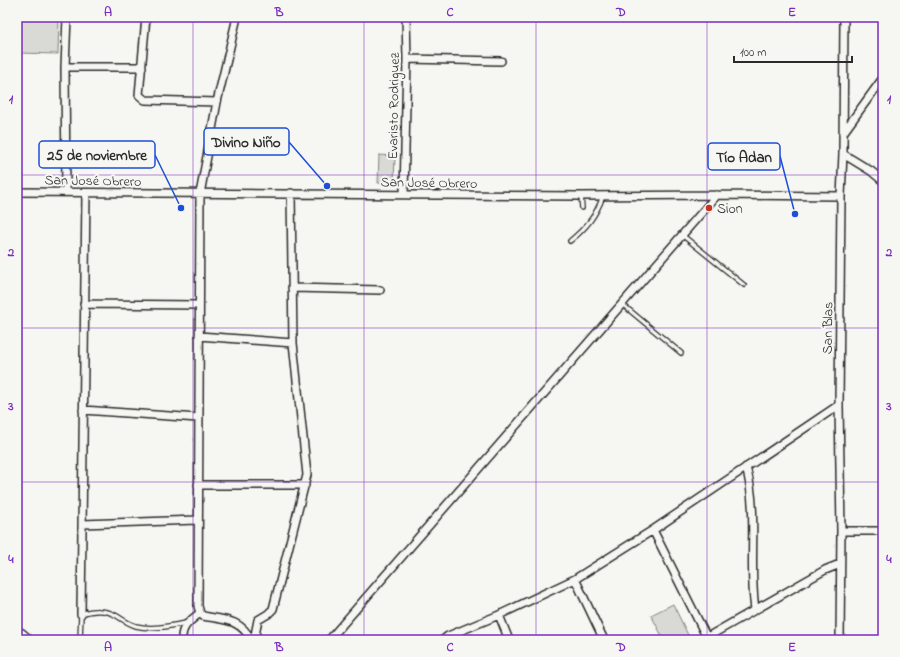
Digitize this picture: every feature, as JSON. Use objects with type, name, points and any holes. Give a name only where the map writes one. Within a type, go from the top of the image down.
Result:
[{"type":"street","points":[[66,192],[65,67],[67,17]]},
{"type":"street","points":[[146,17],[139,94],[145,100],[217,102]]},
{"type":"street","points":[[237,17],[217,102],[200,194],[197,520],[198,606],[200,613],[204,616],[240,625],[251,640]]},
{"type":"street","name":"Evaristo Rodriguez","points":[[404,195],[407,59],[406,17]]},
{"type":"street","name":"San Blas","points":[[840,640],[841,530],[839,405],[844,17]]},
{"type":"street","points":[[407,59],[501,61]]},
{"type":"street","points":[[65,67],[142,67]]},
{"type":"street","points":[[843,133],[883,78]]},
{"type":"street","points":[[843,154],[871,171],[883,181]]},
{"type":"street","name":"San José Obrero","points":[[17,192],[581,196],[841,196]]},
{"type":"street","points":[[81,614],[86,193]]},
{"type":"street","points":[[254,640],[256,623],[273,608],[307,475],[293,343],[291,193]]},
{"type":"street","points":[[330,640],[717,195]]},
{"type":"street","points":[[292,288],[380,290]]},
{"type":"street","points":[[84,304],[199,305]]},
{"type":"street","points":[[199,336],[293,343]]},
{"type":"street","points":[[443,640],[448,636],[499,615],[576,579],[653,530],[839,405]]},
{"type":"street","points":[[83,410],[198,418]]},
{"type":"street","points":[[746,467],[750,482],[752,504],[752,590],[755,609]]},
{"type":"street","points":[[198,485],[305,485]]},
{"type":"street","points":[[82,524],[197,520]]},
{"type":"street","points":[[653,530],[705,639],[825,570],[840,564]]},
{"type":"street","points":[[841,530],[883,531]]},
{"type":"street","points":[[576,579],[604,640]]},
{"type":"street","points":[[182,640],[181,634],[186,623],[200,613]]},
{"type":"street","points":[[499,615],[509,640]]},
{"type":"street","points":[[17,630],[30,640]]},
{"type":"lane","points":[[581,196],[582,208]]},
{"type":"lane","points":[[570,241],[586,228],[600,206],[603,196]]},
{"type":"lane","points":[[682,235],[744,285]]},
{"type":"lane","points":[[622,304],[681,353]]},
{"type":"lane","points":[[80,640],[81,614],[94,611],[104,611],[115,615],[125,622],[137,626],[156,628],[186,623]]},
{"type":"shaded area","points":[[17,17],[59,17],[58,54],[17,53]]},
{"type":"shaded area","points":[[379,155],[395,156],[394,184],[378,183]]},
{"type":"shaded area","points":[[673,604],[689,637],[682,640],[664,640],[651,615]]},
{"type":"place","name":"Divino Niño","points":[[327,186]]},
{"type":"place","name":"25 de noviembre","points":[[181,208]]},
{"type":"place","name":"Sion","points":[[709,208]]},
{"type":"place","name":"Tío Adan","points":[[795,214]]}]
